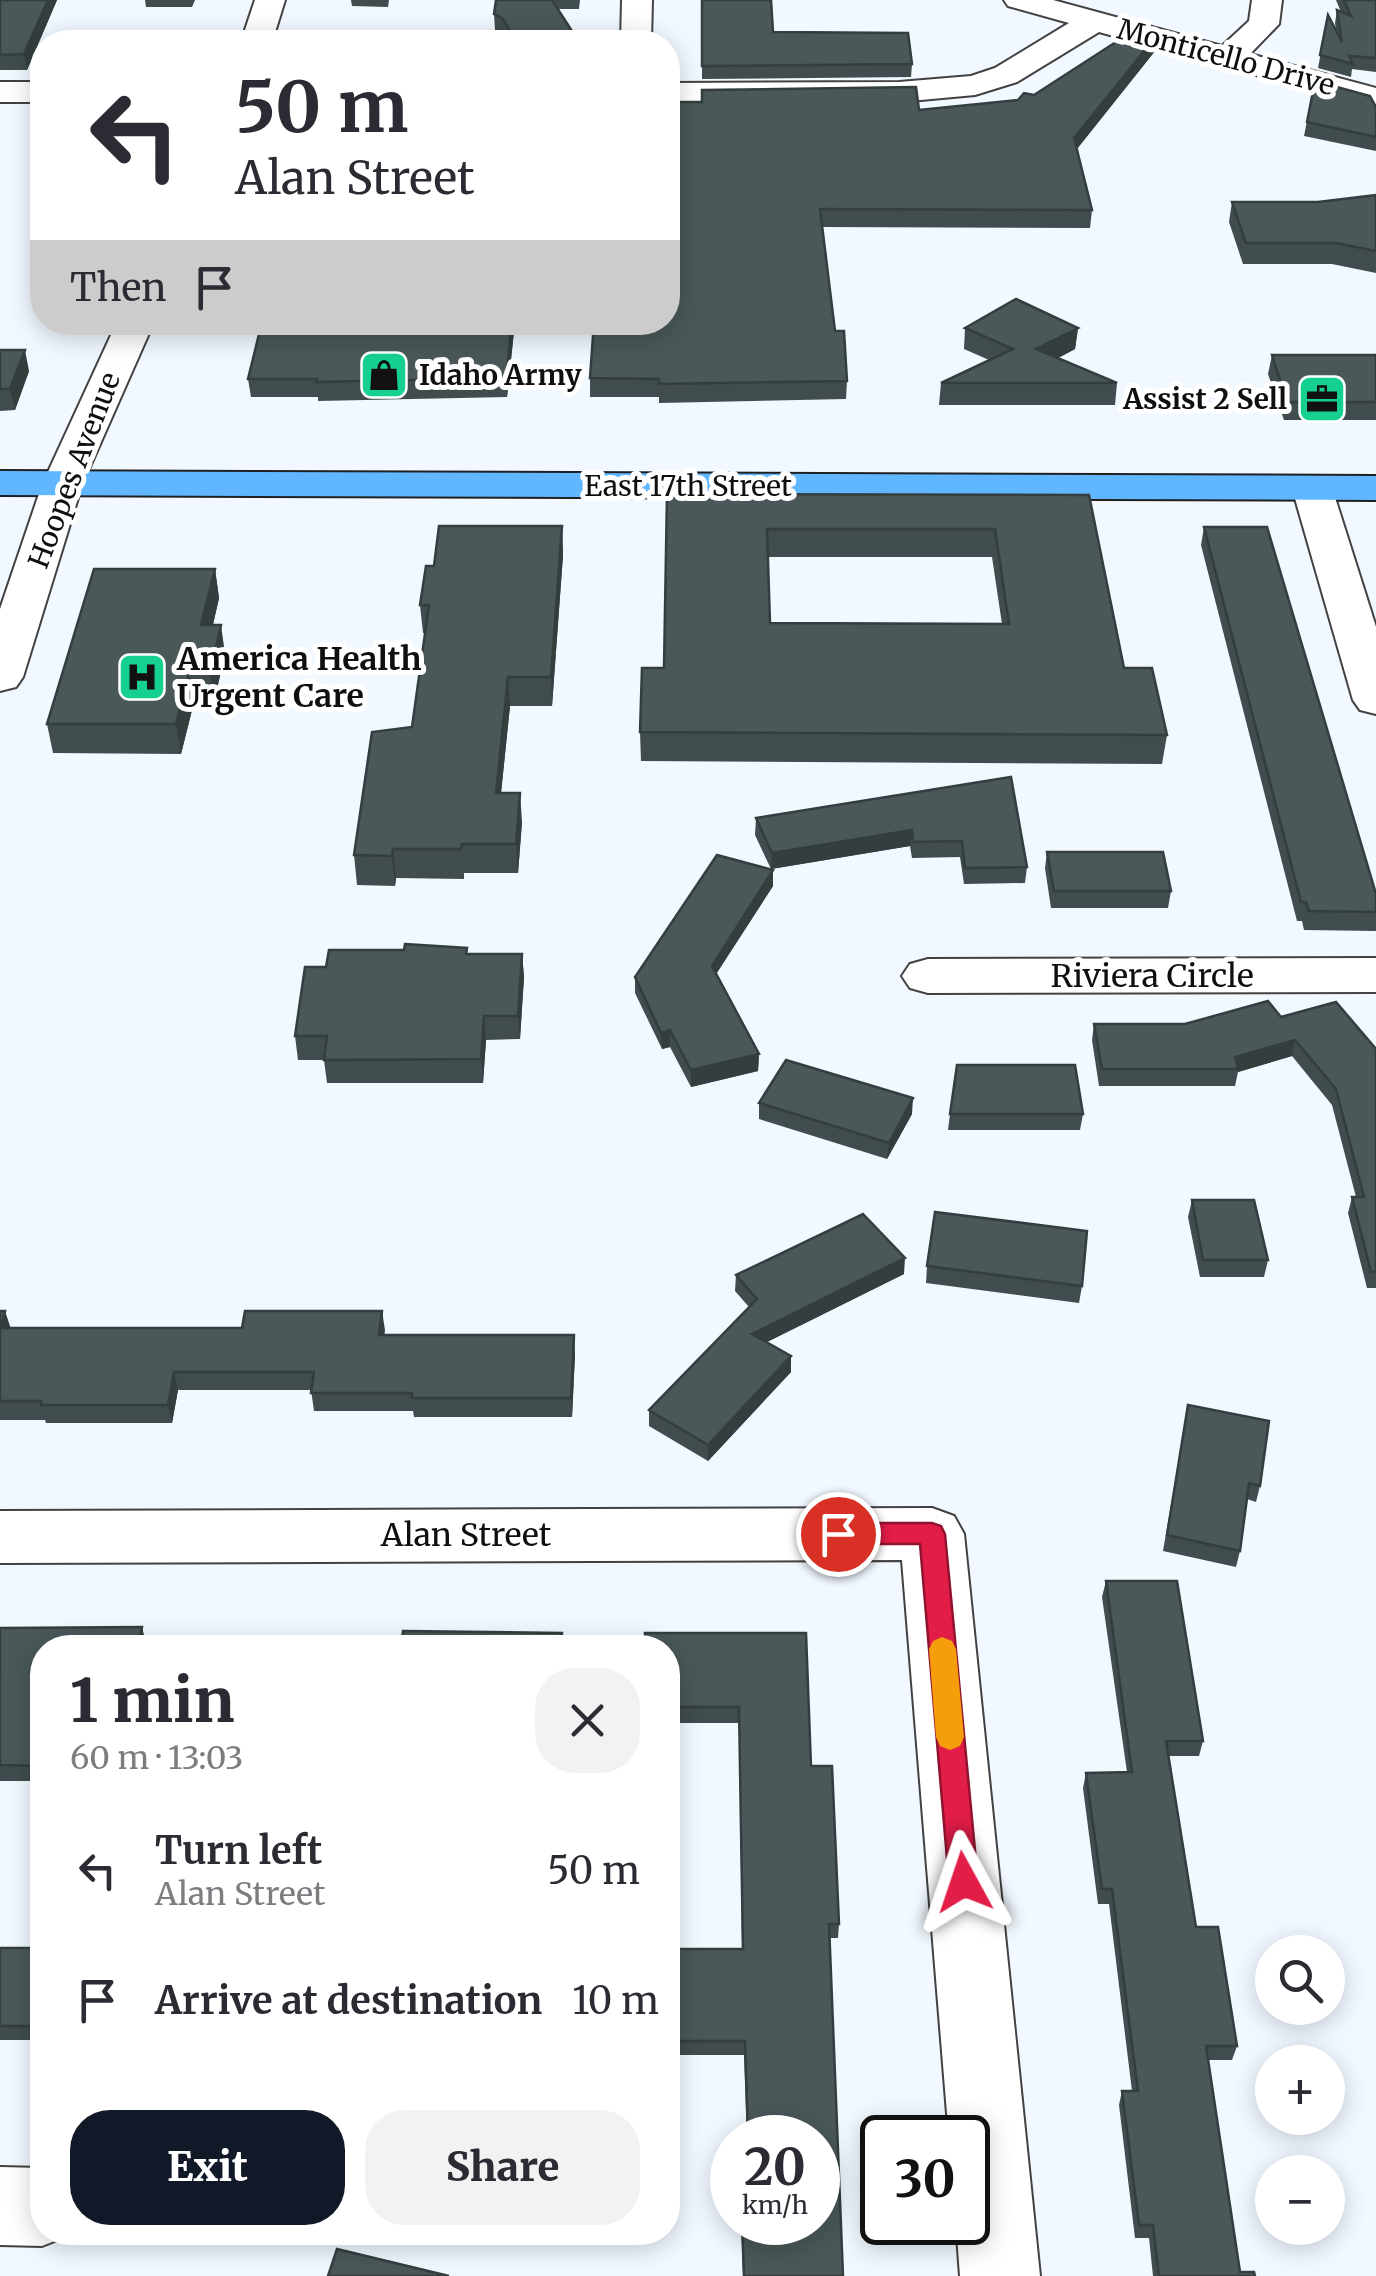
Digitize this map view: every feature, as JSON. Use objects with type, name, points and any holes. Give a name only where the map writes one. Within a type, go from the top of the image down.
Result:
[{"type":"main road","name":"East 17th Street","points":[[0,484],[1376,488]]},
{"type":"street","points":[[261,30],[270,0]]},
{"type":"street","points":[[636,0],[636,30]]},
{"type":"street","name":"Monticello Drive","points":[[1019,0],[1376,98]]},
{"type":"street","points":[[1229,56],[1264,24],[1267,0]]},
{"type":"street","points":[[680,93],[899,92],[976,85],[1006,76],[1093,22]]},
{"type":"street","points":[[0,92],[30,92]]},
{"type":"street","name":"Hoopes Avenue","points":[[0,677],[62,485],[130,335]]},
{"type":"street","points":[[1312,488],[1376,700]]},
{"type":"street","name":"Riviera Circle","points":[[928,976],[1376,975]]},
{"type":"street","name":"Alan Street","points":[[0,1536],[932,1534],[1000,2276]]},
{"type":"street","points":[[0,2206],[30,2207]]},
{"type":"building","points":[[0,0],[48,0],[35,30],[30,30],[24,54],[0,55]]},
{"type":"building","points":[[496,0],[552,0],[571,30],[510,30],[494,14]]},
{"type":"building","points":[[702,0],[771,0],[773,32],[908,33],[912,64],[702,66]]},
{"type":"building","points":[[1344,0],[1376,0],[1376,58],[1349,56],[1353,64],[1320,55],[1328,15],[1342,42],[1337,10],[1351,16]]},
{"type":"building","points":[[1136,29],[1157,35],[1074,138],[1092,210],[820,209],[835,331],[844,331],[847,381],[659,384],[659,379],[590,378],[593,335],[680,335],[680,102],[702,102],[702,90],[916,87],[919,110],[1018,100],[1024,93],[1034,95]]},
{"type":"building","points":[[1315,81],[1370,96],[1376,107],[1376,137],[1307,122]]},
{"type":"building","points":[[1376,195],[1376,251],[1336,243],[1246,243],[1232,202],[1318,202]]},
{"type":"building","points":[[1016,299],[1078,328],[1036,349],[1117,383],[941,383],[1013,349],[965,328]]},
{"type":"building","points":[[259,335],[511,335],[506,378],[316,382],[317,379],[248,379]]},
{"type":"building","points":[[0,350],[25,350],[10,389],[0,389]]},
{"type":"building","points":[[1272,355],[1376,355],[1376,402],[1287,402]]},
{"type":"building","points":[[667,494],[1089,495],[1124,668],[1152,668],[1167,735],[640,732],[642,668],[664,668]],"holes":[[[767,529],[995,529],[1009,624],[770,623]]]},
{"type":"building","points":[[439,526],[562,526],[551,677],[508,677],[496,793],[520,793],[516,844],[462,844],[461,849],[393,849],[392,856],[354,855],[372,732],[412,727],[429,605],[420,605],[426,566],[434,566]]},
{"type":"building","points":[[1204,527],[1267,527],[1376,894],[1376,912],[1309,911],[1306,902],[1301,902]]},
{"type":"building","points":[[94,569],[215,569],[201,625],[221,625],[210,673],[189,673],[176,724],[47,724]]},
{"type":"building","points":[[1011,777],[1027,867],[965,868],[962,841],[913,842],[912,830],[772,853],[756,818]]},
{"type":"building","points":[[1047,852],[1163,852],[1171,891],[1054,891]]},
{"type":"building","points":[[717,855],[773,870],[712,966],[759,1054],[691,1070],[670,1030],[661,1033],[635,977]]},
{"type":"building","points":[[405,944],[467,948],[466,954],[522,954],[518,1016],[484,1016],[481,1059],[324,1060],[327,1036],[295,1036],[305,967],[326,967],[329,950],[404,950]]},
{"type":"building","points":[[1268,1001],[1281,1017],[1336,1002],[1376,1049],[1376,1272],[1371,1272],[1352,1197],[1364,1197],[1336,1089],[1295,1040],[1235,1057],[1238,1069],[1102,1069],[1094,1024],[1185,1024]]},
{"type":"building","points":[[786,1060],[913,1098],[889,1143],[759,1103]]},
{"type":"building","points":[[957,1065],[1075,1065],[1083,1114],[950,1114]]},
{"type":"building","points":[[1192,1200],[1254,1200],[1268,1260],[1203,1260]]},
{"type":"building","points":[[935,1212],[1087,1231],[1082,1286],[927,1266]]},
{"type":"building","points":[[863,1214],[905,1258],[752,1334],[791,1356],[708,1445],[649,1410],[757,1299],[736,1275]]},
{"type":"building","points":[[0,1311],[5,1311],[1,1328],[242,1328],[245,1311],[382,1311],[379,1335],[574,1335],[571,1398],[412,1398],[412,1393],[311,1393],[314,1372],[174,1372],[168,1405],[41,1405],[41,1401],[0,1401]]},
{"type":"building","points":[[1188,1405],[1269,1421],[1260,1486],[1249,1483],[1240,1551],[1167,1535]]},
{"type":"building","points":[[1106,1581],[1177,1581],[1203,1741],[1166,1741],[1196,1927],[1218,1927],[1237,2046],[1206,2046],[1240,2272],[1254,2272],[1255,2276],[1159,2276],[1153,2225],[1139,2225],[1122,2091],[1138,2091],[1112,1889],[1102,1889],[1086,1773],[1132,1772]]},
{"type":"building","points":[[142,1627],[141,1635],[30,1635],[30,1766],[0,1765],[0,1628]]},
{"type":"building","points":[[403,1631],[562,1633],[562,1635],[403,1635]]},
{"type":"building","points":[[645,1633],[806,1633],[811,1766],[832,1766],[839,1924],[829,1924],[837,2115],[747,2115],[745,2041],[680,2041],[680,1949],[743,1949],[739,1707],[680,1707],[680,1635]]},
{"type":"building","points":[[0,1948],[30,1948],[30,2026],[0,2026]]},
{"type":"building","points":[[840,2201],[843,2276],[744,2276],[743,2245],[840,2245]]},
{"type":"building","points":[[337,2249],[449,2276],[328,2276]]},
{"type":"slow traffic","points":[[942,1649],[950,1737]]},
{"type":"place","name":"Idaho Army","points":[[384,375]]},
{"type":"place","name":"Assist 2 Sell","points":[[1322,399]]},
{"type":"place","name":"America Health Urgent Care","points":[[142,677]]},
{"type":"route","points":[[838,1534],[932,1534],[964,1882]]}]
